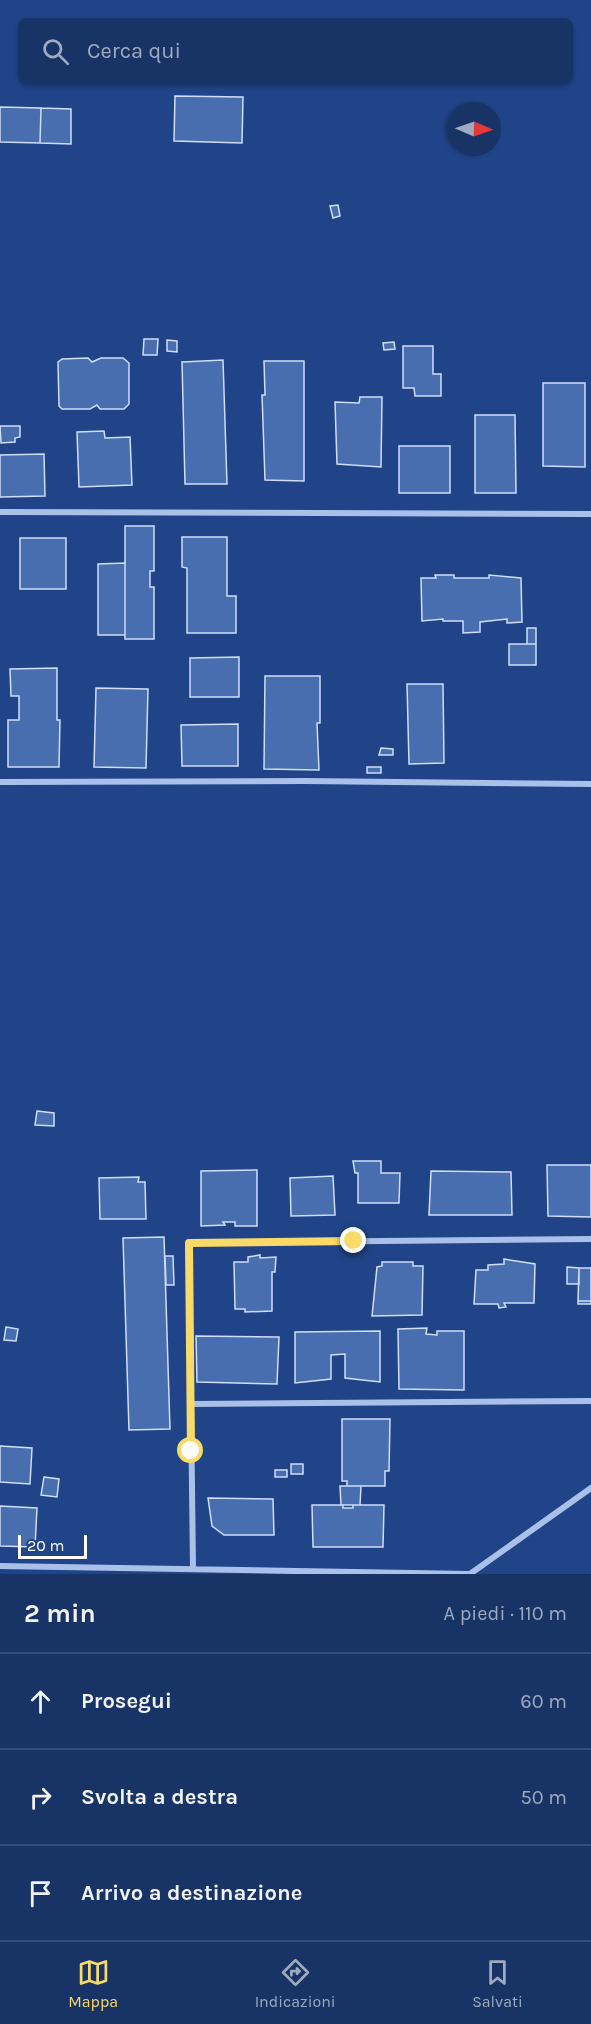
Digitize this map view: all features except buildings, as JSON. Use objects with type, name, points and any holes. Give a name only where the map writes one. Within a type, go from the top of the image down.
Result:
[{"type":"street","points":[[0,512],[591,514]]},
{"type":"street","points":[[0,782],[305,781],[591,784]]},
{"type":"street","points":[[193,1568],[189,1243],[591,1239]]},
{"type":"street","points":[[190,1404],[591,1401]]},
{"type":"street","points":[[0,1566],[470,1574],[591,1488]]},
{"type":"route","points":[[191,1451],[189,1243],[354,1241]]}]
